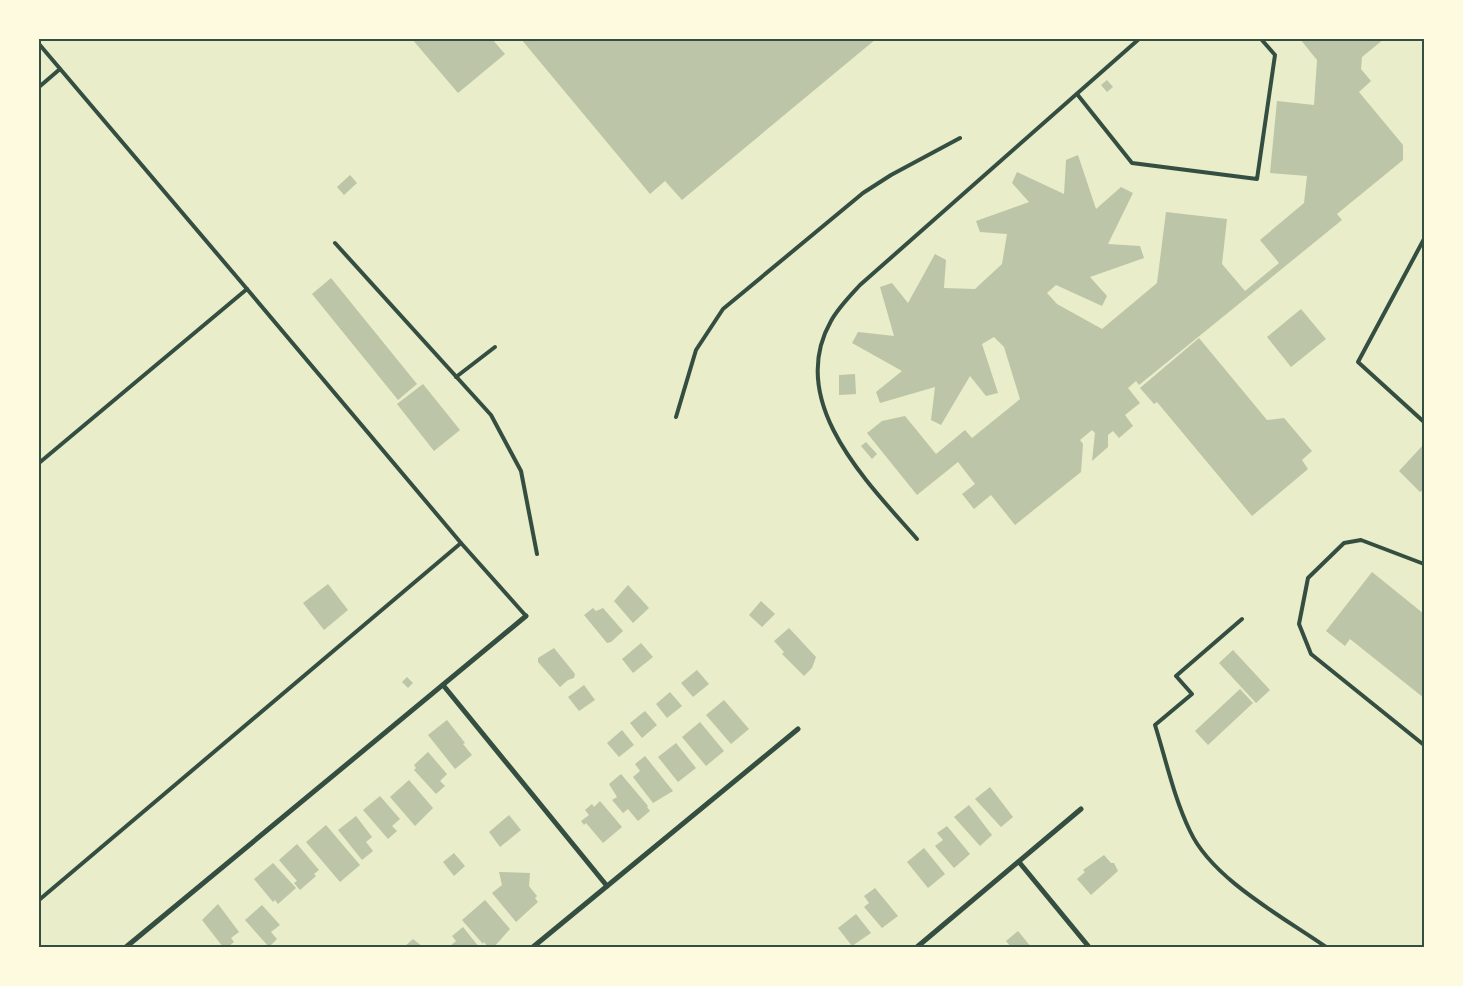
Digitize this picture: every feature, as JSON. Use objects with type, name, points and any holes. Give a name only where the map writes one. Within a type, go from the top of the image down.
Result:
[{"type":"street","points":[[126,947],[526,616]]},
{"type":"street","points":[[443,685],[607,886]]},
{"type":"street","points":[[533,947],[798,729]]},
{"type":"street","points":[[917,947],[1081,809]]},
{"type":"street","points":[[1019,862],[1089,947]]},
{"type":"lane","points":[[917,539],[859,472],[839,440],[825,410],[817,381],[820,348],[831,320],[860,285],[1139,39]]},
{"type":"lane","points":[[1077,94],[1132,163],[1257,179],[1275,55],[1261,39]]},
{"type":"lane","points":[[39,44],[461,544],[526,616]]},
{"type":"lane","points":[[39,87],[60,69]]},
{"type":"lane","points":[[676,417],[696,350],[723,309],[863,193],[960,138]]},
{"type":"lane","points":[[1424,239],[1358,362],[1424,422]]},
{"type":"lane","points":[[335,243],[491,415],[508,442],[521,471],[537,554]]},
{"type":"lane","points":[[39,463],[247,289]]},
{"type":"lane","points":[[456,376],[495,348]]},
{"type":"lane","points":[[1424,564],[1362,540],[1344,543],[1308,578],[1299,624],[1310,654],[1424,745]]},
{"type":"lane","points":[[39,900],[461,544]]},
{"type":"lane","points":[[1242,619],[1176,676],[1192,694],[1155,725],[1183,816],[1199,847],[1209,860],[1234,883],[1326,947]]},
{"type":"building","points":[[412,39],[492,39],[505,54],[458,93]]},
{"type":"building","points":[[521,39],[876,39],[682,200],[665,181],[650,194]]},
{"type":"building","points":[[1300,39],[1384,39],[1362,57],[1361,69],[1371,81],[1359,92],[1403,145],[1403,160],[1337,214],[1342,220],[1139,385],[1136,381],[1128,388],[1140,403],[1125,415],[1133,426],[1119,438],[1113,431],[1108,435],[1108,447],[1092,461],[1095,433],[1092,430],[1080,440],[1083,444],[1081,472],[1015,525],[991,495],[974,509],[962,494],[975,484],[958,462],[917,495],[867,433],[882,421],[905,416],[936,454],[965,430],[972,438],[1020,399],[1004,347],[994,337],[982,344],[998,393],[986,396],[970,376],[941,425],[931,420],[935,387],[880,403],[876,392],[902,371],[852,343],[858,332],[894,336],[880,287],[892,283],[908,303],[935,254],[946,260],[944,288],[975,289],[1002,264],[1007,234],[980,232],[976,221],[1029,202],[1012,183],[1017,172],[1064,194],[1066,160],[1078,155],[1096,209],[1121,187],[1133,193],[1108,244],[1140,246],[1144,258],[1090,277],[1107,296],[1102,306],[1056,285],[1047,293],[1057,304],[1102,329],[1157,283],[1166,212],[1227,219],[1222,264],[1245,291],[1279,263],[1260,240],[1304,203],[1307,176],[1270,173],[1277,101],[1314,105],[1317,60]]},
{"type":"building","points":[[1107,80],[1113,87],[1107,92],[1101,85]]},
{"type":"building","points":[[350,175],[357,183],[344,195],[337,187]]},
{"type":"building","points":[[331,278],[417,384],[398,400],[312,294]]},
{"type":"building","points":[[1301,309],[1326,339],[1291,367],[1267,337]]},
{"type":"building","points":[[1199,338],[1267,420],[1284,418],[1312,451],[1302,460],[1308,469],[1252,516],[1157,402],[1154,404],[1140,388]]},
{"type":"building","points":[[855,374],[856,394],[839,395],[839,375]]},
{"type":"building","points":[[423,384],[460,430],[434,451],[397,404]]},
{"type":"building","points":[[866,442],[877,454],[872,459],[861,446]]},
{"type":"building","points":[[1424,444],[1424,490],[1420,492],[1399,471]]},
{"type":"building","points":[[1372,572],[1424,614],[1424,698],[1350,639],[1345,646],[1326,631]]},
{"type":"building","points":[[328,584],[348,610],[324,630],[303,603]]},
{"type":"building","points":[[628,585],[649,608],[633,623],[614,601]]},
{"type":"building","points":[[761,601],[775,614],[762,627],[749,615]]},
{"type":"building","points":[[593,608],[596,611],[603,608],[623,631],[611,642],[607,643],[584,615]]},
{"type":"building","points":[[789,628],[816,657],[812,668],[804,676],[782,654],[784,652],[774,641]]},
{"type":"building","points":[[641,643],[653,657],[633,673],[622,659]]},
{"type":"building","points":[[554,648],[575,674],[574,678],[568,680],[560,687],[538,662],[538,658]]},
{"type":"building","points":[[1233,650],[1270,690],[1256,703],[1219,663]]},
{"type":"building","points":[[697,670],[709,684],[693,697],[681,683]]},
{"type":"building","points":[[407,677],[413,683],[408,688],[402,682]]},
{"type":"building","points":[[584,685],[595,700],[579,711],[568,697]]},
{"type":"building","points":[[1240,689],[1253,703],[1208,745],[1195,731]]},
{"type":"building","points":[[670,692],[682,706],[667,718],[656,704]]},
{"type":"building","points":[[724,700],[749,729],[731,744],[706,715]]},
{"type":"building","points":[[645,711],[657,725],[642,738],[630,723]]},
{"type":"building","points":[[447,720],[472,755],[455,769],[428,735]]},
{"type":"building","points":[[700,722],[724,751],[706,766],[682,737]]},
{"type":"building","points":[[622,730],[634,745],[619,757],[607,743]]},
{"type":"building","points":[[676,743],[696,768],[678,782],[658,757]]},
{"type":"building","points":[[428,752],[447,774],[440,781],[445,786],[436,794],[414,770],[416,768],[414,765]]},
{"type":"building","points":[[645,756],[673,791],[653,803],[633,777],[640,771],[635,764]]},
{"type":"building","points":[[621,774],[648,806],[650,811],[638,821],[628,809],[623,813],[612,800],[617,797],[609,784]]},
{"type":"building","points":[[409,780],[433,808],[415,826],[390,797]]},
{"type":"building","points":[[990,787],[1013,817],[1001,827],[975,799]]},
{"type":"building","points":[[380,796],[400,819],[392,826],[397,831],[388,839],[363,810]]},
{"type":"building","points":[[600,801],[622,827],[603,843],[586,823],[584,825],[581,821],[589,815],[585,810],[592,804],[594,807]]},
{"type":"building","points":[[969,805],[992,835],[980,846],[954,817]]},
{"type":"building","points":[[509,815],[521,830],[500,847],[489,832]]},
{"type":"building","points":[[356,816],[372,837],[366,842],[373,851],[362,860],[338,830]]},
{"type":"building","points":[[326,825],[360,865],[340,882],[306,842]]},
{"type":"building","points":[[947,826],[970,854],[954,868],[935,846],[943,840],[937,833]]},
{"type":"building","points":[[297,844],[319,870],[314,874],[316,876],[300,890],[294,883],[297,881],[279,860]]},
{"type":"building","points":[[924,848],[945,874],[928,888],[907,862]]},
{"type":"building","points":[[454,853],[465,866],[454,876],[443,862]]},
{"type":"building","points":[[1104,855],[1111,863],[1114,863],[1118,871],[1091,895],[1077,879],[1085,872],[1083,870]]},
{"type":"building","points":[[273,863],[296,888],[278,904],[275,900],[273,902],[254,879]]},
{"type":"building","points":[[499,872],[530,873],[529,886],[537,896],[535,898],[538,902],[516,922],[492,893],[502,885]]},
{"type":"building","points":[[875,888],[898,916],[882,928],[864,907],[869,903],[864,896]]},
{"type":"building","points":[[485,900],[510,929],[494,947],[488,947],[484,942],[483,944],[462,920]]},
{"type":"building","points":[[218,904],[239,932],[231,938],[234,942],[228,947],[223,947],[202,920]]},
{"type":"building","points":[[262,905],[280,925],[271,932],[277,939],[269,947],[245,920]]},
{"type":"building","points":[[856,914],[871,933],[852,946],[838,928]]},
{"type":"building","points":[[463,927],[479,947],[449,947],[456,941],[452,936]]},
{"type":"building","points":[[1018,931],[1031,947],[1011,947],[1006,941]]},
{"type":"building","points":[[413,939],[423,947],[404,947]]}]
